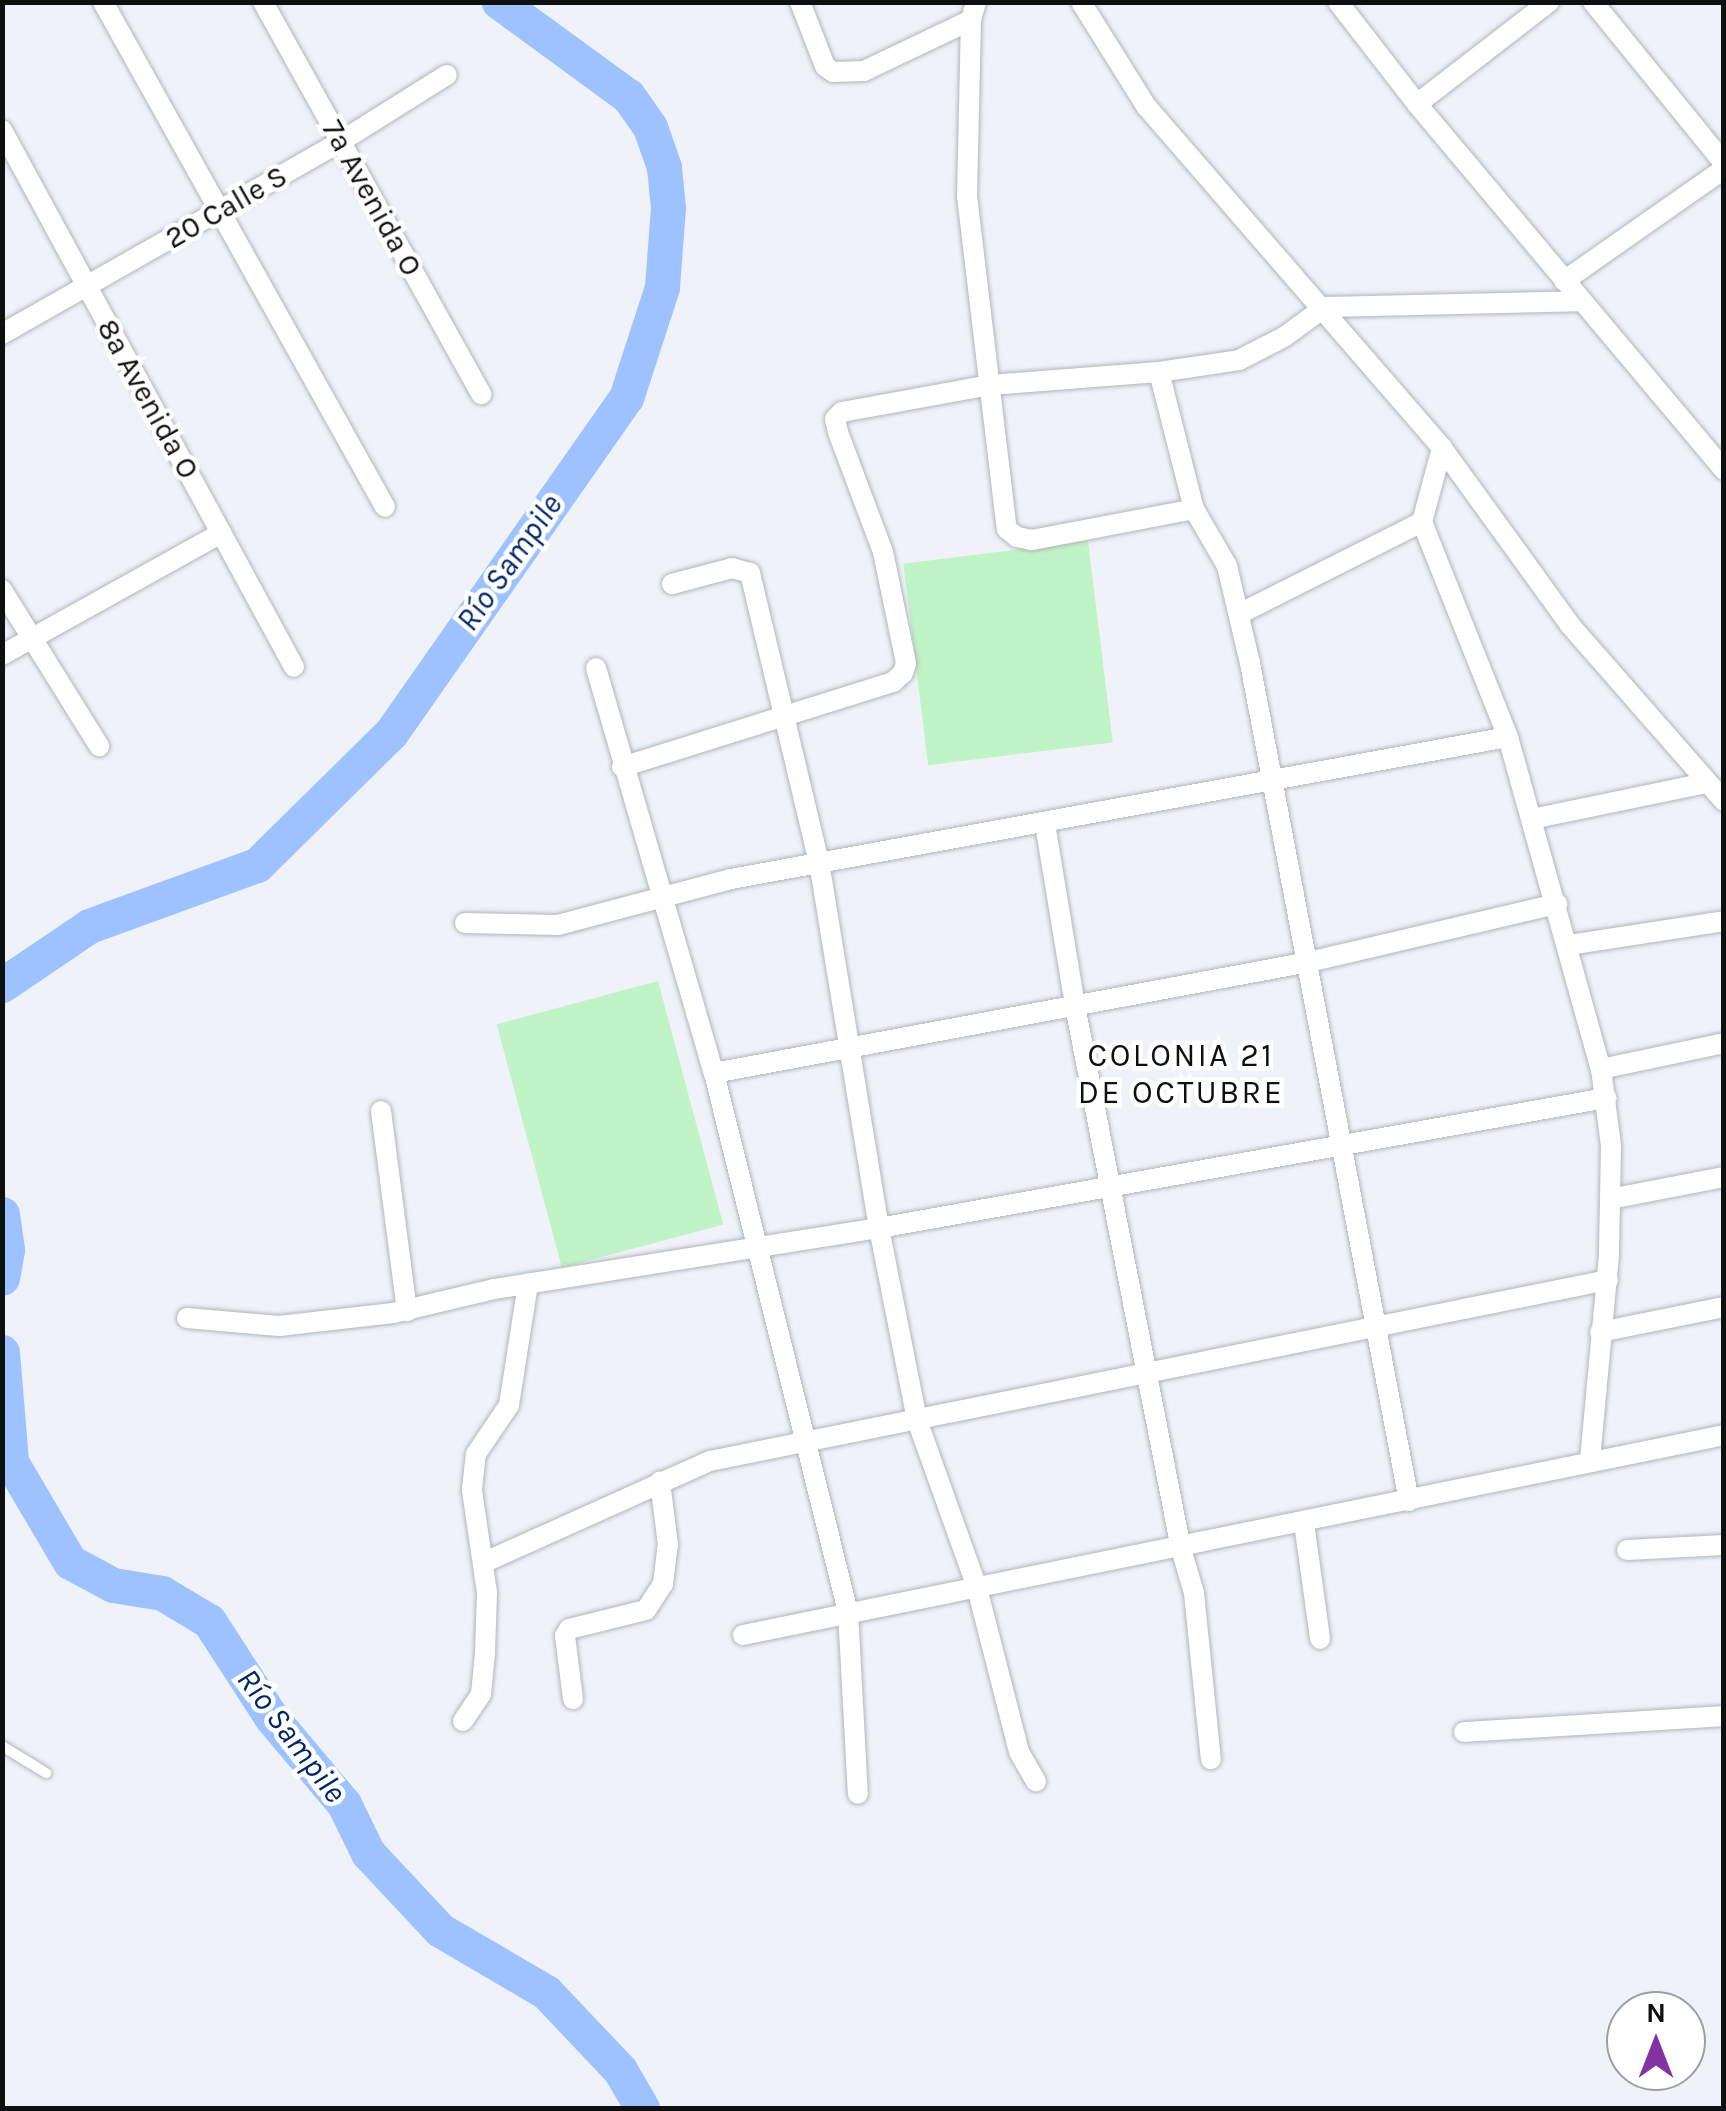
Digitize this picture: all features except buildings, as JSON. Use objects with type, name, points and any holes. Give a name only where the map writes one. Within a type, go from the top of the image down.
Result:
[{"type":"street","points":[[103,2],[216,212],[385,508]]},
{"type":"street","name":"7a Avenida O","points":[[263,2],[481,394]]},
{"type":"street","points":[[800,2],[825,66],[833,72],[864,71],[973,11]]},
{"type":"street","points":[[1080,2],[1146,106],[1325,307],[1442,448],[1570,624],[1724,801]]},
{"type":"street","points":[[1338,2],[1417,104],[1724,470]]},
{"type":"street","points":[[1417,104],[1548,2]]},
{"type":"street","points":[[1564,281],[1724,166],[1592,2]]},
{"type":"street","points":[[973,11],[967,196],[1007,529],[1017,537],[1032,540],[1194,509]]},
{"type":"street","name":"20 Calle S","points":[[2,334],[340,142],[447,75]]},
{"type":"street","name":"8a Avenida O","points":[[2,130],[294,667]]},
{"type":"street","points":[[622,767],[893,682],[906,663],[884,552],[836,419],[842,412],[990,385],[1159,372],[1238,360],[1284,337],[1325,307],[1580,301]]},
{"type":"street","points":[[1159,372],[1194,509],[1227,566],[1238,614],[1275,782],[1409,1501]]},
{"type":"street","points":[[1442,448],[1422,522],[1508,736],[1557,904],[1606,1098],[1608,1280],[1590,1459]]},
{"type":"street","points":[[1238,614],[1422,522]]},
{"type":"street","points":[[2,655],[221,533]]},
{"type":"street","points":[[672,584],[732,568],[750,572],[787,714],[819,862],[878,1228],[918,1420],[978,1588],[1020,1752],[1036,1781]]},
{"type":"street","points":[[2,590],[99,746]]},
{"type":"street","points":[[596,668],[714,1073],[848,1612],[858,1794]]},
{"type":"street","points":[[465,923],[558,925],[819,862],[1275,782],[1508,736]]},
{"type":"street","points":[[1532,819],[1706,783]]},
{"type":"street","points":[[1045,824],[1074,1006],[1149,1371],[1181,1549],[1194,1594],[1210,1759]]},
{"type":"street","points":[[714,1073],[1309,962],[1557,904]]},
{"type":"street","points":[[1568,945],[1724,921]]},
{"type":"street","points":[[1601,1069],[1724,1043]]},
{"type":"street","points":[[186,1318],[279,1326],[407,1311],[528,1283],[878,1228],[1606,1098]]},
{"type":"street","points":[[381,1111],[407,1311]]},
{"type":"street","points":[[1610,1199],[1724,1177]]},
{"type":"street","points":[[485,1562],[710,1461],[1608,1280]]},
{"type":"street","points":[[463,1720],[481,1694],[485,1562],[472,1490],[476,1454],[509,1405],[528,1283]]},
{"type":"street","points":[[1600,1332],[1724,1307]]},
{"type":"street","points":[[743,1635],[1181,1549],[1590,1459],[1724,1435]]},
{"type":"street","points":[[573,1699],[565,1636],[570,1629],[646,1610],[664,1584],[668,1545],[660,1482]]},
{"type":"street","points":[[1304,1523],[1320,1640]]},
{"type":"street","points":[[1626,1550],[1724,1544]]},
{"type":"street","points":[[1464,1732],[1724,1716]]},
{"type":"lane","points":[[2,1746],[46,1772]]},
{"type":"green space","points":[[1088,541],[1113,742],[928,765],[903,564]]},
{"type":"green space","points":[[658,981],[723,1224],[562,1268],[497,1024]]},
{"type":"waterway","name":"Río Sampile","points":[[2,985],[89,926],[257,865],[391,733],[626,398],[662,287],[668,208],[664,167],[650,127],[628,96],[499,2]]},
{"type":"waterway","name":"Río Sampile","points":[[2,1214],[7,1250],[2,1278]]},
{"type":"waterway","name":"Río Sampile","points":[[2,1352],[11,1462],[70,1562],[113,1585],[162,1593],[209,1621],[271,1717],[344,1804],[368,1853],[440,1930],[546,1992],[620,2070],[642,2108]]},
{"type":"district","name":"COLONIA 21 DE OCTUBRE","points":[[1181,1076]]}]
